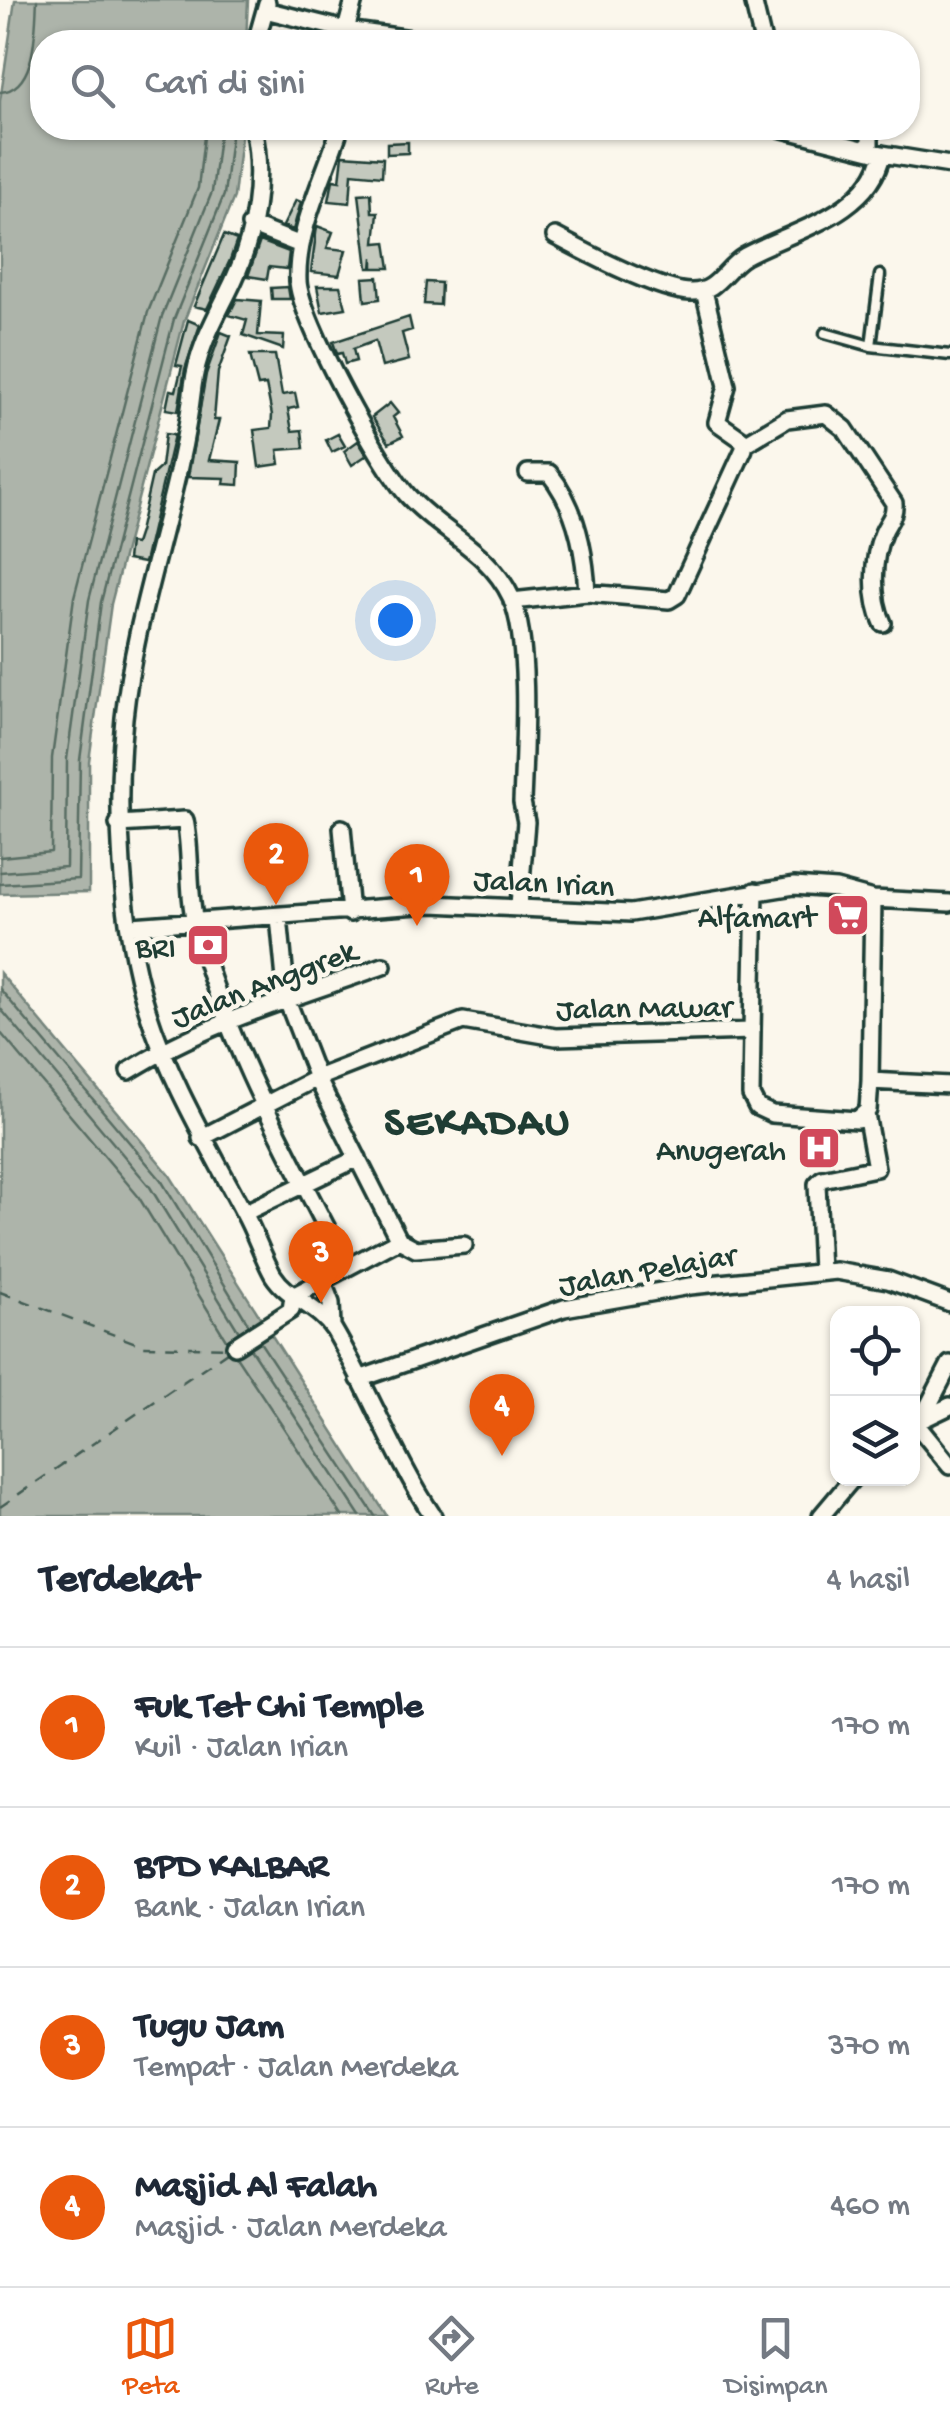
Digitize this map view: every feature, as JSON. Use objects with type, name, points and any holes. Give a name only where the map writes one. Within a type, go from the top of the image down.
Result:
[{"type":"street","points":[[259,30],[266,5],[346,30],[354,0]]},
{"type":"street","points":[[753,0],[759,30]]},
{"type":"street","points":[[256,140],[260,171],[250,225],[238,270],[199,354],[177,478],[143,604],[124,716],[118,824],[148,1009],[163,1050],[201,1138],[274,1276],[292,1296],[332,1326]]},
{"type":"street","points":[[336,140],[301,246],[301,296],[375,450],[408,496],[492,568],[512,601],[521,656],[522,802],[526,822],[519,904]]},
{"type":"street","points":[[826,140],[950,165]]},
{"type":"street","points":[[555,236],[674,289],[704,291],[717,284],[741,259],[815,226],[877,175],[873,140]]},
{"type":"street","points":[[250,225],[301,246]]},
{"type":"street","points":[[704,291],[727,386],[717,422],[744,444]]},
{"type":"street","points":[[512,601],[587,593],[674,599],[744,444],[769,427],[806,413],[826,414],[845,429],[894,504],[895,514],[877,547],[875,586],[884,622]]},
{"type":"street","points":[[528,473],[549,473],[561,490],[583,548],[587,593]]},
{"type":"street","points":[[118,824],[185,820],[194,922],[226,1022],[262,1107],[347,1268]]},
{"type":"street","points":[[342,828],[350,913]]},
{"type":"street","name":"Jalan Irian","points":[[132,926],[432,904],[519,904],[631,913],[756,891],[815,886],[873,899],[950,903]]},
{"type":"street","points":[[752,1032],[756,891]]},
{"type":"street","points":[[820,1271],[818,1182],[876,1168],[866,1114],[873,899]]},
{"type":"street","points":[[279,916],[286,1000],[317,1078],[399,1240],[421,1250],[464,1245]]},
{"type":"street","name":"Jalan Anggrek","points":[[129,1071],[163,1050],[226,1022],[383,966]]},
{"type":"street","name":"Jalan Mawar","points":[[201,1138],[317,1078],[438,1028],[472,1019],[556,1037],[752,1032],[751,1095],[757,1107],[772,1114],[816,1118],[857,1120],[866,1114]]},
{"type":"street","points":[[870,1082],[950,1084]]},
{"type":"street","points":[[244,1213],[358,1158]]},
{"type":"street","points":[[292,1296],[399,1240]]},
{"type":"street","name":"Jalan Pelajar","points":[[359,1379],[564,1308],[690,1286],[820,1271],[875,1276],[950,1304]]},
{"type":"street","points":[[322,1280],[331,1302],[332,1326],[433,1516]]},
{"type":"street","points":[[235,1346],[291,1310],[292,1296]]},
{"type":"street","points":[[920,1419],[950,1364]]},
{"type":"street","points":[[920,1422],[950,1406]]},
{"type":"street","points":[[920,1428],[950,1466]]},
{"type":"street","points":[[821,1516],[846,1486]]},
{"type":"lane","points":[[872,346],[880,276]]},
{"type":"lane","points":[[825,333],[872,346],[950,355]]},
{"type":"water","points":[[15,0],[248,0],[247,30],[30,30],[30,140],[241,140],[234,197],[184,321],[111,604],[89,761],[89,892],[0,894],[0,101]]},
{"type":"water","points":[[0,973],[169,1174],[387,1516],[0,1516]]},
{"type":"building","points":[[408,142],[408,153],[387,154],[387,143]]},
{"type":"building","points":[[343,155],[383,158],[382,176],[352,173],[350,203],[329,201],[333,180],[340,181]]},
{"type":"building","points":[[371,193],[372,212],[378,212],[375,243],[386,242],[390,268],[373,268],[373,257],[372,268],[368,268],[359,194]]},
{"type":"building","points":[[296,200],[301,202],[293,230],[283,226]]},
{"type":"building","points":[[317,226],[333,232],[327,248],[346,250],[339,275],[311,272]]},
{"type":"building","points":[[224,235],[237,240],[230,260],[207,309],[194,306]]},
{"type":"building","points":[[260,241],[289,252],[287,269],[269,267],[267,279],[248,276]]},
{"type":"building","points":[[378,277],[380,299],[365,301],[363,278]]},
{"type":"building","points":[[426,282],[441,283],[440,305],[424,304]]},
{"type":"building","points":[[317,286],[340,286],[346,308],[322,312]]},
{"type":"building","points":[[288,287],[290,299],[272,299],[271,288]]},
{"type":"building","points":[[237,299],[261,301],[258,335],[284,336],[283,349],[243,335],[247,320],[229,315]]},
{"type":"building","points":[[409,317],[412,330],[402,333],[409,360],[382,367],[375,341],[353,349],[356,361],[345,364],[342,353],[337,354],[333,342]]},
{"type":"building","points":[[188,320],[200,325],[185,369],[178,411],[166,409],[170,390],[176,391],[182,366],[176,365]]},
{"type":"building","points":[[221,332],[231,336],[218,372],[214,420],[219,420],[209,460],[240,462],[239,485],[224,484],[225,478],[188,477],[206,374]]},
{"type":"building","points":[[250,355],[275,355],[282,395],[295,393],[298,407],[288,409],[292,431],[302,430],[304,448],[278,450],[280,464],[259,467],[254,430],[271,428],[272,415],[266,385],[258,386]]},
{"type":"building","points":[[390,403],[398,413],[393,417],[403,436],[389,443],[372,417]]},
{"type":"building","points":[[165,434],[174,435],[144,563],[127,560],[129,543],[135,544],[139,532],[152,475],[161,467]]},
{"type":"building","points":[[338,434],[345,446],[332,452],[326,440]]},
{"type":"building","points":[[358,441],[367,455],[352,465],[344,451]]},
{"type":"ferry route","points":[[0,1292],[144,1346],[229,1348]]},
{"type":"ferry route","points":[[0,1507],[230,1350]]},
{"type":"place","name":"BPD KALBAR","points":[[276,905]]},
{"type":"place","name":"Alfamart","points":[[848,915]]},
{"type":"place","name":"Fuk Tet Chi Temple","points":[[417,926]]},
{"type":"place","name":"BRI","points":[[208,945]]},
{"type":"place","name":"Anugerah","points":[[819,1148]]},
{"type":"place","name":"Tugu Jam","points":[[321,1303]]},
{"type":"place","name":"Masjid Al Falah","points":[[502,1456]]},
{"type":"district","name":"SEKADAU","points":[[478,1118]]}]
